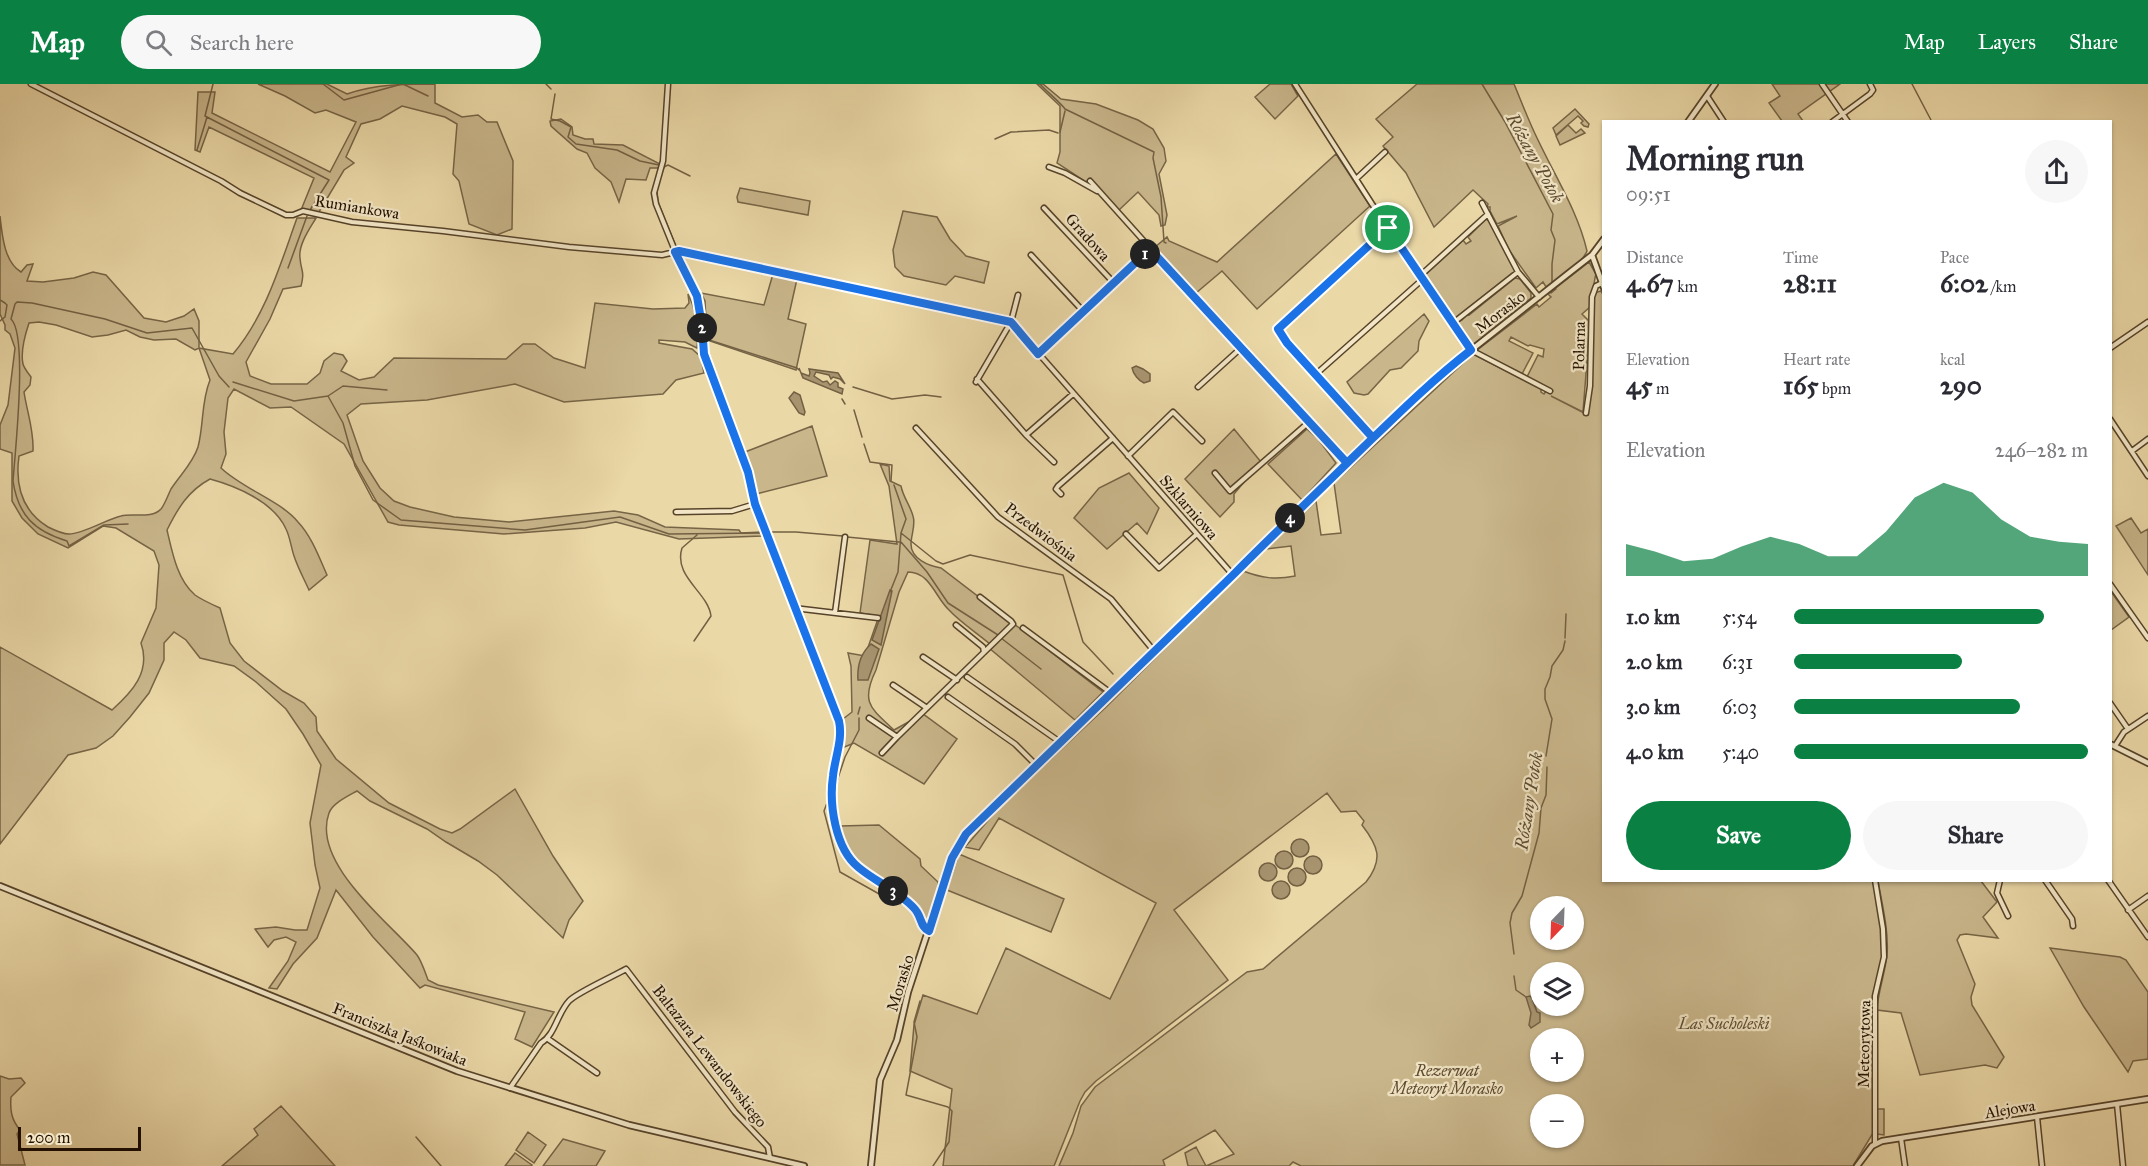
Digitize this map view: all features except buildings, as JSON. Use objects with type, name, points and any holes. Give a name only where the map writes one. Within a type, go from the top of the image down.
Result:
[{"type":"street","name":"Rumiankowa","points":[[31,84],[286,215],[303,211],[352,222],[569,247],[662,255],[675,252]]},
{"type":"street","points":[[668,84],[663,161],[654,193],[656,204],[675,252],[697,296],[704,354],[748,472],[755,504],[840,728],[832,780],[836,821],[841,842],[853,862],[905,900],[918,915],[923,927],[929,931]]},
{"type":"street","points":[[1295,84],[1388,228],[1471,350],[1550,391]]},
{"type":"street","points":[[1689,120],[1715,84]]},
{"type":"street","points":[[1822,84],[1846,120]]},
{"type":"street","points":[[1834,120],[1870,94],[1873,90],[1870,84]]},
{"type":"street","points":[[1707,96],[1723,120]]},
{"type":"street","points":[[1356,179],[1385,152]]},
{"type":"street","points":[[1048,166],[1100,193]]},
{"type":"street","points":[[1090,181],[1347,463]]},
{"type":"street","name":"Morasko","points":[[1482,203],[1518,272],[1539,298]]},
{"type":"street","name":"Gradowa","points":[[1044,208],[1114,283]]},
{"type":"street","points":[[1315,375],[1488,214]]},
{"type":"street","points":[[1373,438],[1287,343],[1278,329],[1388,228]]},
{"type":"street","name":"Morasko","points":[[871,1166],[880,1080],[897,1040],[908,992],[959,842],[1427,385],[1592,255],[1602,242]]},
{"type":"street","points":[[1038,354],[1150,249]]},
{"type":"street","points":[[675,252],[1011,322]]},
{"type":"street","points":[[1031,255],[1083,311]]},
{"type":"street","points":[[1592,255],[1602,282]]},
{"type":"street","name":"Morasko","points":[[1453,323],[1518,272]]},
{"type":"street","name":"Polarna","points":[[1586,413],[1590,386],[1592,297],[1596,286],[1602,285]]},
{"type":"street","points":[[1018,295],[1011,322],[976,381],[1054,462]]},
{"type":"street","name":"Szklarniowa","points":[[1011,322],[1233,575]]},
{"type":"street","points":[[2112,347],[2148,322]]},
{"type":"street","points":[[1198,387],[1241,348]]},
{"type":"street","points":[[1026,435],[1073,394]]},
{"type":"street","points":[[1128,456],[1173,412],[1202,441]]},
{"type":"street","points":[[1215,473],[1230,491],[1309,422]]},
{"type":"street","points":[[2112,422],[2148,476]]},
{"type":"street","name":"Przedwiośnia","points":[[916,428],[998,517],[1111,599],[1154,651]]},
{"type":"street","points":[[1061,494],[1056,489],[1058,486],[1113,438]]},
{"type":"street","points":[[2132,451],[2148,439]]},
{"type":"street","points":[[676,512],[732,511],[755,504]]},
{"type":"street","points":[[1126,534],[1159,568],[1197,534]]},
{"type":"street","points":[[835,613],[845,537]]},
{"type":"street","points":[[2112,587],[2148,639]]},
{"type":"street","points":[[882,753],[1013,623],[980,597]]},
{"type":"street","points":[[794,608],[878,618]]},
{"type":"street","points":[[956,625],[983,647],[983,653]]},
{"type":"street","points":[[1023,628],[1111,693]]},
{"type":"street","points":[[923,657],[957,680]]},
{"type":"street","points":[[967,677],[1060,742]]},
{"type":"street","points":[[893,685],[927,708]]},
{"type":"street","points":[[948,697],[1015,744],[1036,765]]},
{"type":"street","points":[[2112,706],[2128,729]]},
{"type":"street","points":[[2148,716],[2128,729],[2113,745],[2148,763]]},
{"type":"street","points":[[869,718],[897,737]]},
{"type":"street","name":"Meteorytowa","points":[[1875,882],[1883,929],[1884,957],[1875,996],[1875,1143]]},
{"type":"street","points":[[2000,882],[1997,893],[2008,916]]},
{"type":"street","points":[[2046,882],[2072,919],[2073,926]]},
{"type":"street","points":[[2109,882],[2148,937]]},
{"type":"street","name":"Franciszka Jaśkowiaka","points":[[0,886],[417,1055],[510,1088],[629,1125],[770,1158],[785,1164],[804,1166]]},
{"type":"street","points":[[2128,910],[2148,896]]},
{"type":"street","name":"Baltazara Lewandowskiego","points":[[548,1039],[557,1018],[570,999],[626,969],[735,1112],[768,1147],[770,1158]]},
{"type":"street","points":[[510,1088],[541,1043],[548,1039],[597,1072]]},
{"type":"street","name":"Alejowa","points":[[1875,1143],[2148,1099]]},
{"type":"street","points":[[2117,1104],[2123,1166]]},
{"type":"street","points":[[2037,1117],[2042,1166]]},
{"type":"street","points":[[1901,1138],[1905,1166]]},
{"type":"street","points":[[1857,1166],[1875,1143]]},
{"type":"green space","points":[[258,84],[327,84],[347,94],[379,86],[435,84],[435,103],[462,117],[478,115],[487,122],[497,122],[513,161],[512,229],[497,235],[469,224],[459,181],[453,174],[457,124],[445,117],[402,106],[380,119],[361,124],[346,157],[354,163],[344,170],[319,212],[301,210],[314,178],[209,127],[200,152],[195,150],[198,92],[215,92],[212,113],[330,172],[356,122],[326,110],[315,113]]},
{"type":"green space","points":[[1037,84],[1043,84],[1061,99],[1096,104],[1138,120],[1153,129],[1164,148],[1166,161],[1159,174],[1167,215],[1165,225],[1161,226],[1159,215],[1138,192],[1119,210],[1103,193],[1057,163],[1060,152],[1060,106]]},
{"type":"green space","points":[[1270,84],[1291,84],[1298,96],[1275,119],[1255,97]]},
{"type":"green space","points":[[1417,84],[1514,84],[1572,208],[1583,237],[1587,251],[1575,266],[1546,287],[1543,282],[1536,288],[1509,250],[1498,226],[1517,216],[1497,224],[1490,207],[1487,207],[1488,204],[1473,190],[1434,227],[1406,173],[1383,146],[1393,137],[1376,119]]},
{"type":"green space","points":[[1772,84],[1840,84],[1798,114],[1802,120],[1781,120],[1769,103],[1780,96]]},
{"type":"green space","points":[[1575,109],[1589,124],[1588,127],[1581,123],[1583,121],[1578,116],[1556,135],[1553,128]]},
{"type":"green space","points":[[561,119],[572,127],[573,135],[593,139],[594,144],[623,145],[660,164],[658,168],[650,168],[646,180],[626,179],[619,202],[611,182],[595,168],[587,153],[577,149],[551,126],[550,121]]},
{"type":"green space","points":[[1568,125],[1576,133],[1581,129],[1585,133],[1560,145],[1556,136]]},
{"type":"green space","points":[[1336,154],[1370,206],[1257,309],[1222,271],[1196,293],[1154,248],[1167,237],[1169,241],[1217,262]]},
{"type":"green space","points":[[740,188],[810,201],[808,215],[738,202]]},
{"type":"green space","points":[[903,211],[937,217],[950,239],[966,256],[989,262],[984,283],[955,276],[946,285],[904,276],[895,267],[893,250]]},
{"type":"green space","points":[[0,216],[5,247],[11,262],[21,272],[27,265],[33,264],[27,281],[43,282],[74,278],[93,272],[106,275],[144,318],[166,322],[184,316],[194,309],[199,321],[199,348],[233,354],[255,323],[263,306],[297,218],[316,218],[301,248],[303,274],[301,286],[283,289],[270,319],[246,362],[250,376],[271,384],[307,384],[320,373],[324,361],[334,353],[343,355],[347,361],[341,371],[359,380],[374,377],[394,358],[506,359],[523,344],[535,344],[554,358],[585,368],[595,303],[653,309],[685,308],[689,303],[688,294],[696,320],[697,348],[685,342],[659,340],[659,343],[692,349],[701,357],[704,373],[676,380],[663,394],[564,402],[515,384],[427,400],[361,404],[347,415],[363,461],[380,488],[394,501],[410,507],[454,517],[509,522],[614,511],[638,515],[665,527],[739,530],[741,533],[761,532],[762,536],[679,539],[616,522],[585,528],[504,534],[399,525],[388,522],[344,444],[291,407],[270,408],[234,389],[228,398],[224,432],[226,454],[221,468],[282,508],[298,522],[315,547],[327,575],[309,590],[296,560],[289,535],[273,511],[253,496],[210,479],[184,501],[167,530],[176,565],[184,581],[195,595],[220,608],[230,643],[244,661],[283,691],[304,703],[316,717],[317,731],[336,759],[389,803],[452,833],[515,789],[553,856],[583,901],[569,920],[563,938],[497,875],[478,861],[427,829],[370,801],[357,791],[331,809],[326,832],[331,852],[342,871],[372,909],[417,955],[428,980],[438,985],[554,1012],[532,1047],[515,1039],[525,1012],[425,985],[420,988],[373,937],[336,890],[317,938],[293,964],[277,989],[269,988],[288,961],[296,942],[286,937],[274,940],[268,947],[255,929],[276,927],[307,930],[320,888],[310,823],[321,765],[286,709],[234,666],[200,658],[186,640],[174,632],[164,643],[164,660],[149,693],[130,717],[113,736],[96,748],[68,755],[0,844],[0,647],[112,710],[133,689],[144,663],[141,643],[156,608],[159,565],[154,551],[116,528],[103,526],[68,548],[38,534],[22,518],[12,501],[12,453],[0,449],[0,425],[8,405],[15,348],[10,334],[5,330],[0,314]],"holes":[[[29,323],[56,325],[92,337],[126,330],[140,337],[154,340],[176,339],[195,350],[199,348],[210,380],[196,453],[157,512],[148,515],[121,516],[81,532],[69,534],[61,533],[39,521],[26,505],[20,487],[18,467],[19,456],[33,451],[24,392],[30,385],[31,377],[22,359],[23,343]]]},
{"type":"green space","points":[[1486,219],[1491,222],[1515,271],[1453,320],[1425,275],[1463,240],[1466,244],[1471,241],[1468,237]]},
{"type":"green space","points":[[1589,262],[1596,274],[1590,307],[1582,314],[1590,322],[1583,412],[1551,396],[1588,415],[1594,293],[1601,291],[1602,882],[1873,882],[1882,930],[1882,956],[1873,1008],[1873,1133],[1853,1166],[1301,1166],[1293,1162],[1289,1166],[1206,1166],[1234,1154],[1215,1130],[1163,1160],[1165,1166],[1059,1166],[1081,1106],[1095,1087],[1247,972],[1263,969],[1366,882],[1372,874],[1377,853],[1362,825],[1364,821],[1356,811],[1341,812],[1327,793],[1174,910],[1228,980],[1096,1081],[1085,1092],[1054,1166],[943,1166],[952,1089],[910,1071],[914,1025],[923,995],[977,1014],[1006,948],[1110,999],[1156,903],[999,818],[979,850],[965,847],[999,808],[1105,708],[1243,571],[1269,578],[1295,576],[1291,546],[1266,549],[1316,501],[1321,535],[1341,533],[1334,483],[1473,354],[1541,389],[1544,394],[1546,391],[1551,393],[1551,389],[1527,377],[1538,355],[1543,357],[1544,349],[1528,346],[1511,337],[1509,341],[1533,353],[1522,374],[1476,351],[1537,304],[1539,307],[1551,297],[1548,294]]},
{"type":"green space","points":[[773,274],[797,279],[788,319],[806,324],[796,370],[707,340],[705,301],[701,293],[764,305]]},
{"type":"green space","points":[[1515,278],[1520,279],[1531,293],[1531,298],[1474,344],[1468,341],[1456,323]]},
{"type":"green space","points":[[1424,314],[1429,321],[1419,341],[1418,351],[1401,368],[1390,370],[1368,394],[1354,393],[1347,382]]},
{"type":"green space","points":[[812,426],[827,476],[756,494],[745,452]]},
{"type":"green space","points":[[1234,429],[1261,462],[1234,494],[1234,502],[1220,517],[1185,479]]},
{"type":"green space","points":[[1307,429],[1318,439],[1336,463],[1302,500],[1268,464]]},
{"type":"green space","points":[[880,464],[889,466],[890,481],[901,486],[912,512],[914,523],[911,544],[917,558],[931,566],[941,568],[1103,692],[1075,720],[989,648],[990,644],[944,605],[922,576],[908,572],[899,592],[871,681],[869,698],[874,710],[894,730],[923,714],[957,739],[924,784],[854,743],[842,748],[843,719],[852,712],[851,666],[848,653],[865,656],[879,616],[860,613],[870,540],[897,544],[889,486]]},
{"type":"green space","points":[[1129,473],[1159,508],[1147,534],[1137,523],[1107,549],[1074,518],[1099,488]]},
{"type":"green space","points":[[2131,518],[2141,533],[2148,529],[2148,575],[2116,526]]},
{"type":"green space","points":[[2112,593],[2129,617],[2112,629]]},
{"type":"green space","points":[[879,825],[920,859],[921,866],[938,882],[939,890],[926,927],[922,913],[914,905],[898,890],[856,861],[846,848],[840,826]]},
{"type":"green space","points":[[959,854],[1064,899],[1051,932],[947,890]]},
{"type":"green space","points":[[1878,882],[1982,882],[1997,902],[1983,917],[1998,938],[1966,934],[1960,935],[1957,940],[1975,984],[1971,997],[1972,1005],[2004,1057],[1997,1068],[1985,1065],[1920,1075],[1901,1013],[1877,1010],[1886,962],[1885,918]]},
{"type":"green space","points":[[2050,948],[2120,957],[2126,960],[2148,992],[2148,1059],[2133,1061],[2128,1072],[2084,1007]]},
{"type":"green space","points":[[0,1076],[9,1079],[21,1078],[25,1083],[11,1097],[11,1106],[13,1118],[20,1130],[17,1134],[25,1165],[0,1165]]},
{"type":"green space","points":[[281,1106],[335,1166],[222,1166],[258,1135],[254,1129]]},
{"type":"green space","points":[[1876,1109],[1884,1109],[1884,1135],[1877,1134]]},
{"type":"green space","points":[[528,1132],[546,1145],[534,1163],[516,1150]]},
{"type":"green space","points":[[563,1139],[605,1151],[596,1166],[543,1166]]},
{"type":"green space","points":[[1196,1147],[1206,1166],[1188,1166],[1185,1153]]},
{"type":"green space","points":[[515,1153],[532,1165],[505,1166]]},
{"type":"shaded area","points":[[1136,366],[1150,374],[1150,381],[1144,383],[1138,379],[1132,368]]},
{"type":"shaded area","points":[[809,369],[838,373],[845,384],[840,379],[833,377],[831,379],[829,375],[816,372],[814,376],[823,382],[827,381],[830,385],[835,381],[838,387],[843,389],[842,394],[803,378],[801,373],[809,376]]},
{"type":"shaded area","points":[[794,392],[800,395],[804,415],[799,413],[789,398]]},
{"type":"shaded area","points":[[890,590],[892,591],[881,645],[872,640]]},
{"type":"shaded area","points":[[871,644],[879,649],[868,680],[858,680],[860,660]]},
{"type":"shaded area","points":[[1300,839],[1306,842],[1309,848],[1306,854],[1300,857],[1294,854],[1291,848],[1294,842]]},
{"type":"shaded area","points":[[1284,851],[1290,854],[1293,860],[1290,866],[1284,869],[1278,866],[1275,860],[1278,854]]},
{"type":"shaded area","points":[[1313,856],[1319,859],[1322,865],[1319,871],[1313,874],[1307,871],[1304,865],[1307,859]]},
{"type":"shaded area","points":[[1268,863],[1276,868],[1277,872],[1272,880],[1268,881],[1260,876],[1259,872],[1264,864]]},
{"type":"shaded area","points":[[1293,868],[1301,868],[1306,873],[1304,884],[1293,886],[1288,881],[1288,873]]},
{"type":"shaded area","points":[[1281,881],[1287,884],[1290,890],[1287,896],[1281,899],[1275,896],[1272,890],[1275,884]]},
{"type":"shaded area","points":[[1530,996],[1530,1010],[1526,997]]},
{"type":"shaded area","points":[[1530,1016],[1540,1016],[1540,1022],[1531,1028],[1529,1025]]},
{"type":"waterway","points":[[213,84],[205,116],[329,180],[310,210]]},
{"type":"waterway","points":[[323,84],[344,100],[402,84]]},
{"type":"waterway","points":[[403,84],[428,96]]},
{"type":"waterway","points":[[546,84],[551,89]]},
{"type":"waterway","points":[[1040,84],[1065,109],[1154,152],[1153,158],[1161,197],[1164,242],[1166,243]]},
{"type":"waterway","name":"Różany Potok","points":[[1482,84],[1505,122],[1553,214],[1551,230],[1555,240],[1552,283]]},
{"type":"waterway","points":[[1912,84],[1931,120]]},
{"type":"waterway","points":[[555,94],[551,119],[571,127],[568,137],[576,144],[617,150],[640,161],[659,165]]},
{"type":"waterway","points":[[1060,132],[1065,111]]},
{"type":"waterway","points":[[197,150],[207,117]]},
{"type":"waterway","points":[[995,139],[1011,132],[1049,130],[1058,133]]},
{"type":"waterway","points":[[661,175],[664,167],[668,165],[690,176]]},
{"type":"waterway","points":[[657,191],[658,202],[677,249]]},
{"type":"waterway","points":[[288,268],[307,216]]},
{"type":"waterway","points":[[679,254],[702,301],[706,339],[799,370]]},
{"type":"waterway","name":"Różany Potok","points":[[1551,293],[1556,289]]},
{"type":"waterway","points":[[0,300],[7,305],[5,317],[0,321]]},
{"type":"waterway","points":[[128,524],[104,525],[69,546],[67,541],[37,527],[29,520],[19,503],[13,481],[20,370],[16,329],[11,319],[15,304],[17,302],[32,303],[105,319],[147,333],[192,328],[219,376],[229,387]]},
{"type":"waterway","points":[[233,382],[294,401],[328,396],[343,386],[387,390]]},
{"type":"waterway","points":[[853,387],[892,399],[925,395],[941,397]]},
{"type":"waterway","points":[[328,396],[343,423],[355,466],[373,500],[401,520],[525,530],[620,517],[669,534],[763,533]]},
{"type":"waterway","points":[[842,399],[845,404]]},
{"type":"waterway","points":[[854,410],[862,437]]},
{"type":"waterway","points":[[864,444],[870,462],[892,465],[891,481]]},
{"type":"waterway","points":[[890,592],[898,572],[901,533],[906,519],[894,485]]},
{"type":"waterway","points":[[769,532],[843,536]]},
{"type":"waterway","points":[[901,533],[943,564],[970,555],[1063,575],[1083,642],[1113,674]]},
{"type":"waterway","points":[[694,641],[711,616],[709,607],[682,567],[682,548],[697,535]]},
{"type":"waterway","points":[[847,537],[899,542]]},
{"type":"waterway","points":[[901,542],[927,572],[948,603],[998,635]]},
{"type":"waterway","name":"Różany Potok","points":[[1565,638],[1566,614]]},
{"type":"waterway","points":[[1001,638],[1041,669]]},
{"type":"waterway","name":"Różany Potok","points":[[1546,756],[1552,719],[1545,699],[1545,689],[1552,666],[1563,650],[1565,641]]},
{"type":"waterway","points":[[858,714],[860,707]]},
{"type":"waterway","points":[[835,787],[845,757],[859,730],[859,718]]},
{"type":"waterway","name":"Różany Potok","points":[[1514,954],[1510,923],[1512,913],[1522,896],[1539,833],[1541,808],[1546,795],[1547,767]]},
{"type":"waterway","points":[[830,795],[824,811],[840,872],[904,905]]},
{"type":"waterway","name":"Różany Potok","points":[[1514,976],[1516,990],[1526,997]]},
{"type":"waterway","points":[[920,1001],[914,1022],[917,1037],[906,1095],[948,1107],[952,1111],[949,1142],[933,1166]]},
{"type":"waterway","points":[[416,1137],[441,1166]]},
{"type":"route","points":[[1388,228],[1278,329],[1287,343],[1373,438],[1358,453],[1276,532],[1233,575],[966,834],[953,854],[929,931],[927,931],[910,904],[858,867],[848,856],[841,842],[832,788],[840,737],[839,721],[808,646],[755,504],[748,472],[704,354],[699,302],[675,252],[1011,322],[1038,354],[1150,249],[1347,463],[1358,453],[1427,385],[1471,350],[1388,228]]},
{"type":"park label","name":"Las Sucholeski","points":[[1724,1023]]},
{"type":"park label","name":"Rezerwat Meteoryt Morasko","points":[[1447,1079]]}]
